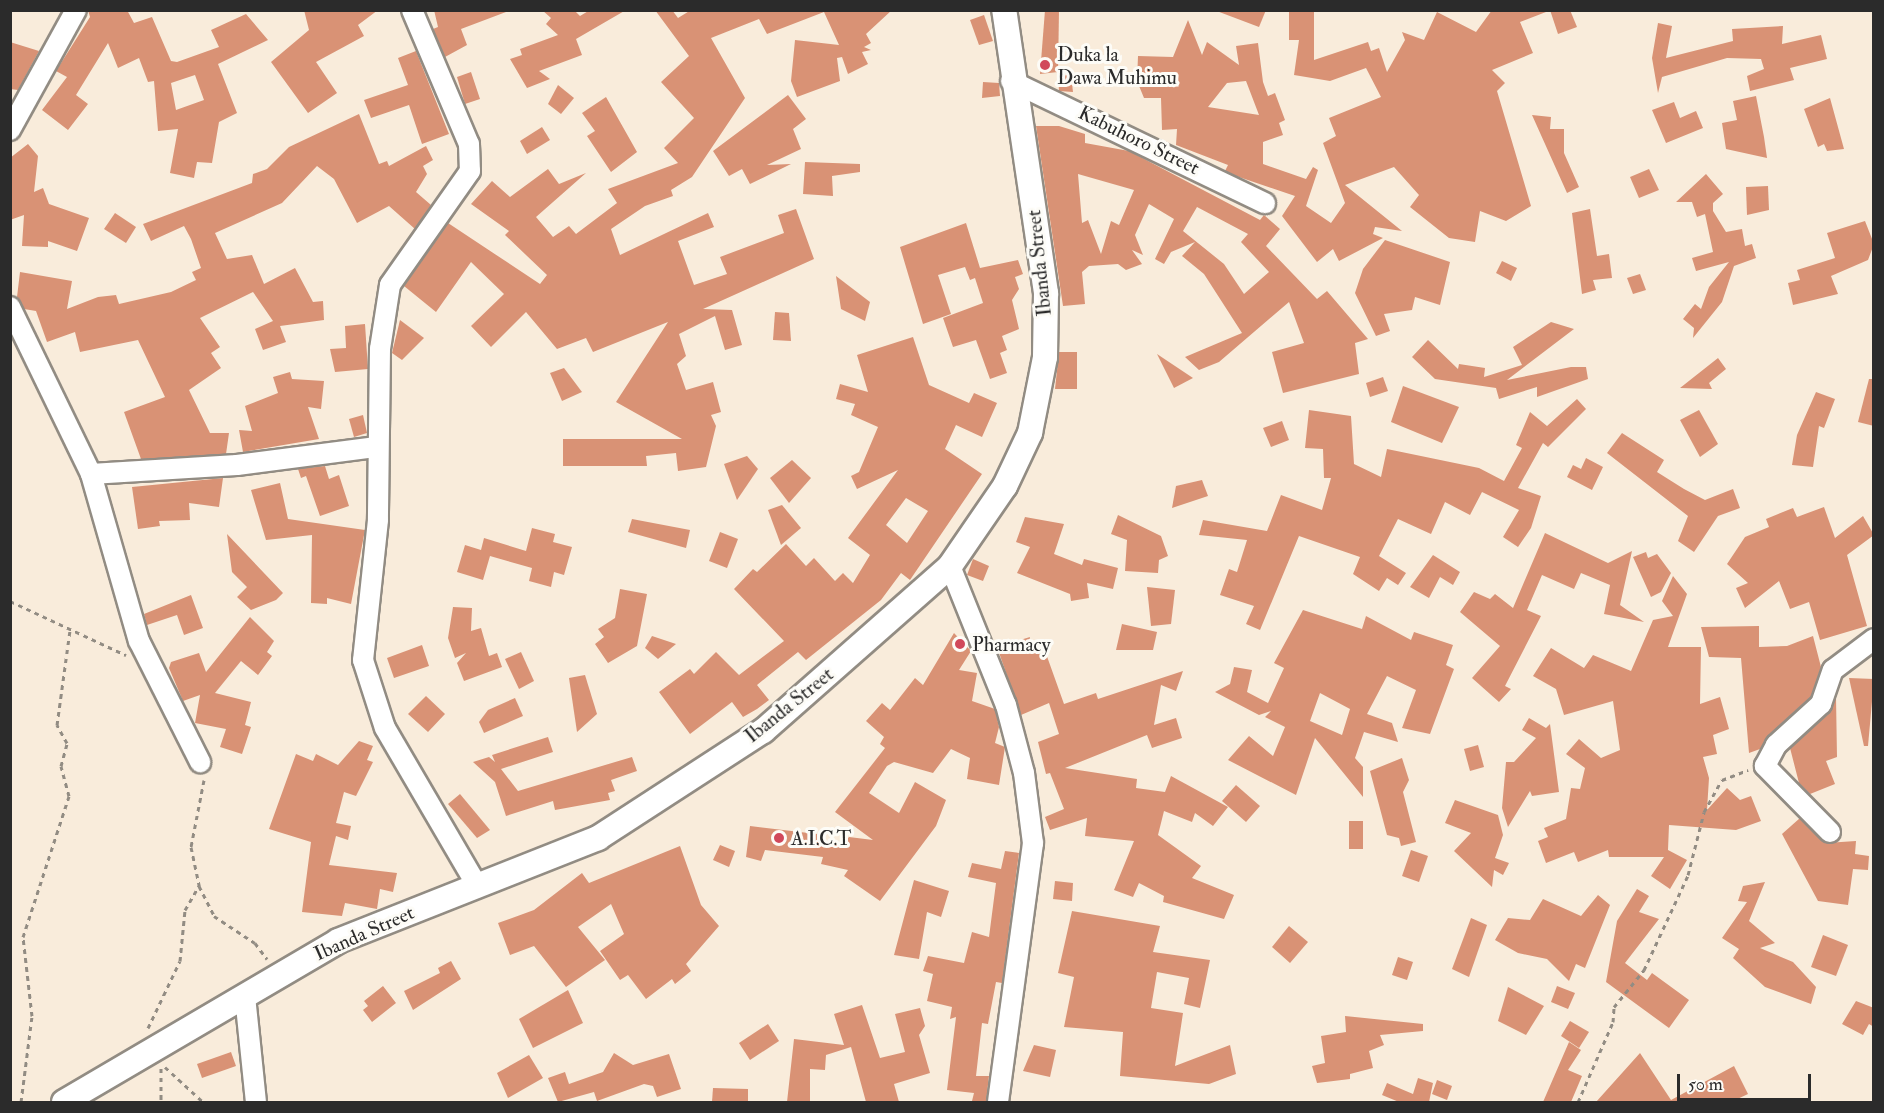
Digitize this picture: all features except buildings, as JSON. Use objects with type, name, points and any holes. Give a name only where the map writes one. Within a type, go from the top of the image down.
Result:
[{"type":"street","points":[[10,130],[76,10]]},
{"type":"street","points":[[412,10],[469,144],[470,171],[390,285],[380,349],[375,447],[378,520],[363,660],[386,728],[476,884]]},
{"type":"street","name":"Ibanda Street","points":[[64,1102],[272,978],[338,942],[476,884],[597,838],[763,730],[950,566],[1005,486],[1030,432],[1045,357],[1046,293],[1011,81],[1004,10]]},
{"type":"street","name":"Kabuhoro Street","points":[[1011,81],[1265,203]]},
{"type":"street","points":[[10,307],[92,474],[151,669],[200,762]]},
{"type":"street","points":[[92,474],[237,465],[375,447]]},
{"type":"street","points":[[950,566],[1006,705],[1024,773],[1033,843],[998,1102]]},
{"type":"street","points":[[1830,832],[1765,766],[1776,745],[1821,704],[1833,670],[1874,639]]},
{"type":"street","points":[[245,996],[256,1102]]},
{"type":"path","points":[[10,601],[151,669]]},
{"type":"path","points":[[21,1102],[32,1016],[23,937],[69,796],[61,766],[67,743],[57,725],[70,630]]},
{"type":"path","points":[[200,762],[204,795],[191,847],[199,886],[225,926],[263,950],[272,978]]},
{"type":"path","points":[[1578,1102],[1613,1022],[1614,1007],[1644,970],[1688,875],[1711,798],[1730,774],[1765,766]]},
{"type":"path","points":[[142,1056],[151,1015],[180,961],[185,910],[199,886]]},
{"type":"path","points":[[161,1102],[162,1063],[203,1102]]},
{"type":"place","name":"Duka la Dawa Muhimu","points":[[1045,65]]},
{"type":"place","name":"Pharmacy","points":[[960,644]]},
{"type":"place","name":"A.I.C.T","points":[[779,838]]}]
